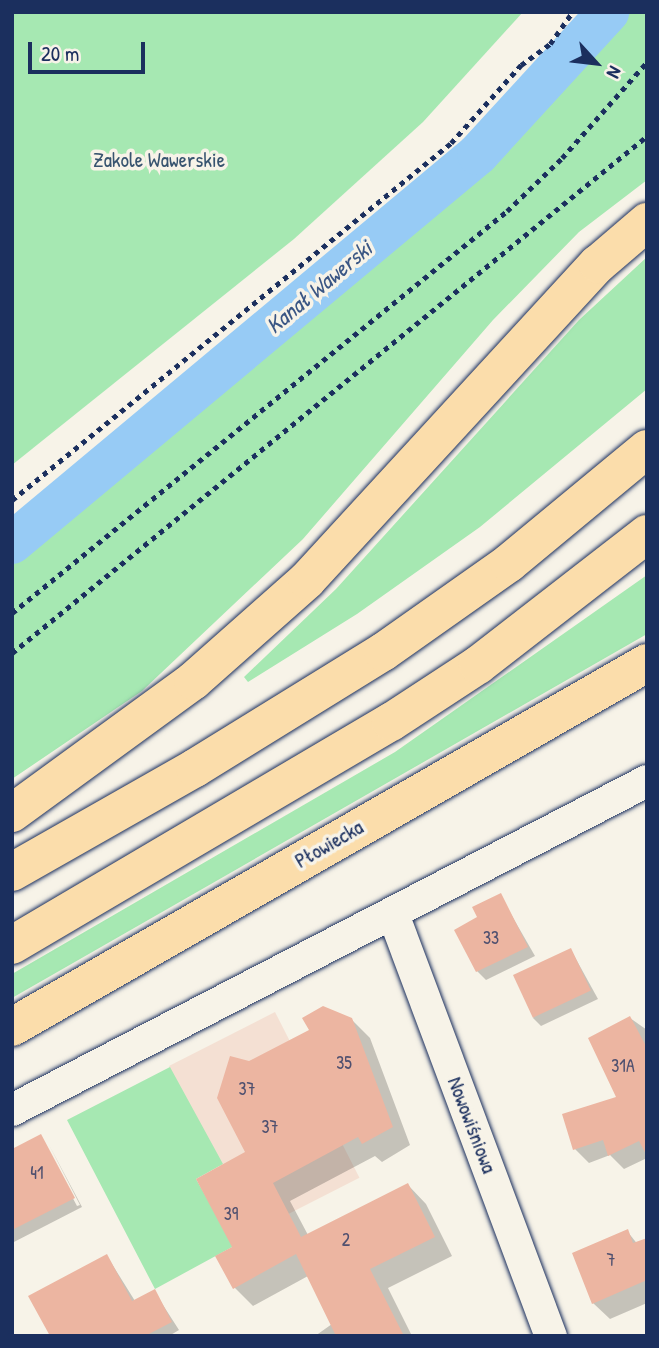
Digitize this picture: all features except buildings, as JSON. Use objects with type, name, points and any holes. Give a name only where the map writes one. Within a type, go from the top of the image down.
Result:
[{"type":"main road","points":[[12,813],[193,681],[307,580],[598,264],[647,222]]},
{"type":"main road","points":[[12,872],[195,768],[383,652],[509,563],[647,449]]},
{"type":"main road","points":[[12,945],[381,729],[478,665],[647,534]]},
{"type":"main road","name":"Płowiecka","points":[[12,1027],[647,663]]},
{"type":"street","points":[[12,1111],[647,781]]},
{"type":"street","name":"Nowowiśniowa","points":[[393,914],[551,1336]]},
{"type":"path","points":[[12,499],[451,144],[521,65],[550,44],[572,12]]},
{"type":"path","points":[[12,613],[507,211],[562,158],[647,62]]},
{"type":"path","points":[[12,653],[647,136]]},
{"type":"shaded area","points":[[275,1012],[359,1178],[253,1232],[169,1066]]},
{"type":"green space","name":"Zakole Wawerskie","points":[[12,12],[523,12],[423,122],[294,239],[12,465]]},
{"type":"green space","points":[[618,12],[647,12],[647,180],[579,232],[493,320],[303,539],[142,691],[12,779],[12,555],[314,307],[536,111]]},
{"type":"green space","points":[[647,257],[647,389],[480,527],[357,614],[248,682],[244,677],[336,589],[579,320]]},
{"type":"green space","points":[[647,575],[647,634],[12,998],[12,974],[395,752]]},
{"type":"green space","points":[[170,1067],[223,1164],[196,1179],[234,1246],[155,1289],[67,1120]]},
{"type":"waterway","name":"Kanał Wawerski","points":[[12,543],[478,154],[608,12]]}]
